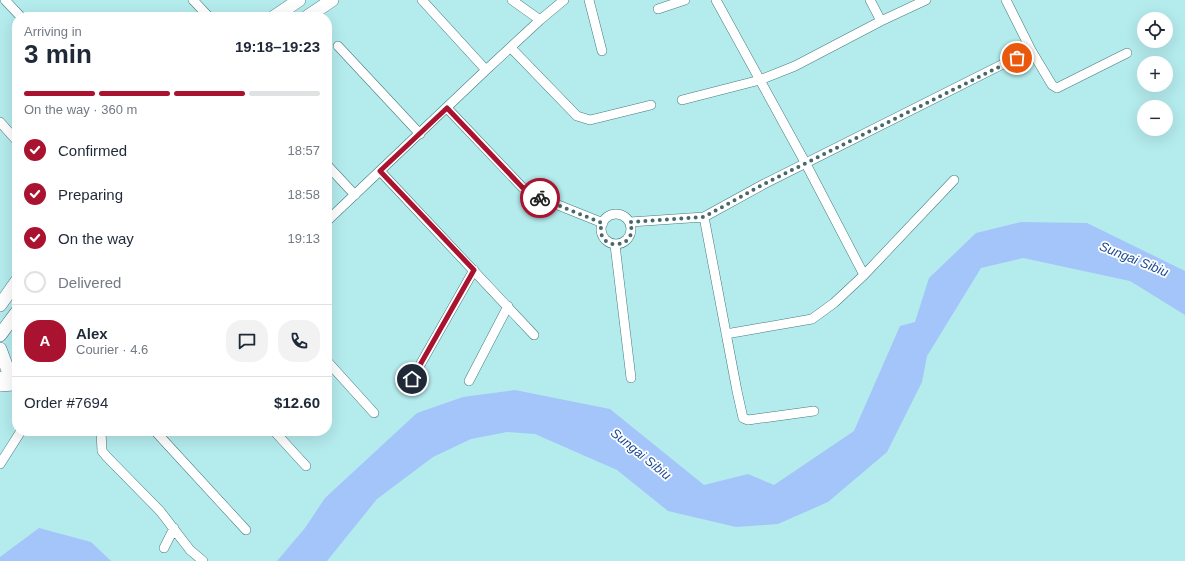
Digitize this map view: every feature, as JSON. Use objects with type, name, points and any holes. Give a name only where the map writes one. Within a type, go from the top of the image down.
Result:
[{"type":"street","points":[[5,0],[16,12]]},
{"type":"street","points":[[193,0],[204,12]]},
{"type":"street","points":[[281,12],[299,0]]},
{"type":"street","points":[[314,12],[332,0]]},
{"type":"street","points":[[422,0],[486,70]]},
{"type":"street","points":[[512,0],[540,20]]},
{"type":"street","points":[[332,216],[486,70],[564,0]]},
{"type":"street","points":[[589,0],[602,51]]},
{"type":"street","points":[[658,9],[685,0]]},
{"type":"street","points":[[716,0],[806,164],[864,276]]},
{"type":"street","points":[[870,0],[881,21]]},
{"type":"street","points":[[682,100],[760,80],[795,66],[881,21],[926,0]]},
{"type":"street","points":[[1006,0],[1031,50],[1052,86],[1056,88],[1127,53]]},
{"type":"street","points":[[338,46],[420,134]]},
{"type":"street","points":[[511,48],[577,116],[590,120],[651,105]]},
{"type":"street","points":[[630,222],[704,217],[1031,50]]},
{"type":"street","points":[[447,108],[522,187],[533,195],[602,223]]},
{"type":"street","points":[[0,122],[12,135]]},
{"type":"street","points":[[332,170],[355,194]]},
{"type":"street","points":[[380,171],[534,335]]},
{"type":"street","points":[[726,334],[812,319],[834,303],[864,276],[954,180]]},
{"type":"street","points":[[616,214],[623,216],[630,222],[632,230],[629,238],[623,243],[615,245],[607,241],[603,237],[601,228],[602,223],[607,217],[616,214]]},
{"type":"street","points":[[704,217],[743,418],[748,420],[814,411]]},
{"type":"street","points":[[615,245],[632,378]]},
{"type":"street","points":[[412,379],[474,270]]},
{"type":"street","points":[[0,305],[12,288]]},
{"type":"street","points":[[469,381],[508,306]]},
{"type":"street","points":[[0,335],[12,319]]},
{"type":"street","points":[[0,349],[10,385]]},
{"type":"street","points":[[332,367],[374,413]]},
{"type":"street","points":[[0,376],[10,385]]},
{"type":"street","points":[[0,464],[18,436]]},
{"type":"street","points":[[100,436],[102,451],[160,511],[190,550],[203,561]]},
{"type":"street","points":[[160,436],[246,530]]},
{"type":"street","points":[[279,436],[306,466]]},
{"type":"street","points":[[164,548],[174,528]]},
{"type":"water","name":"Sungai Sibiu","points":[[1021,222],[1087,223],[1185,271],[1185,315],[1130,281],[1023,258],[981,268],[927,356],[922,382],[887,452],[828,502],[778,524],[736,527],[668,511],[617,470],[535,434],[507,432],[471,439],[433,457],[377,499],[327,561],[277,561],[305,528],[325,498],[417,413],[463,397],[515,390],[610,409],[704,485],[748,474],[774,485],[854,431],[900,326],[915,322],[929,278],[976,233]]},
{"type":"water","points":[[39,528],[91,542],[111,561],[0,561],[0,557]]},
{"type":"way so far","points":[[540,198],[602,223],[601,231],[603,237],[612,244],[620,244],[627,240],[630,236],[632,228],[630,222],[704,217],[764,184],[1017,58]]},
{"type":"route","points":[[412,379],[474,270],[380,171],[447,108],[522,187],[540,198]]}]
